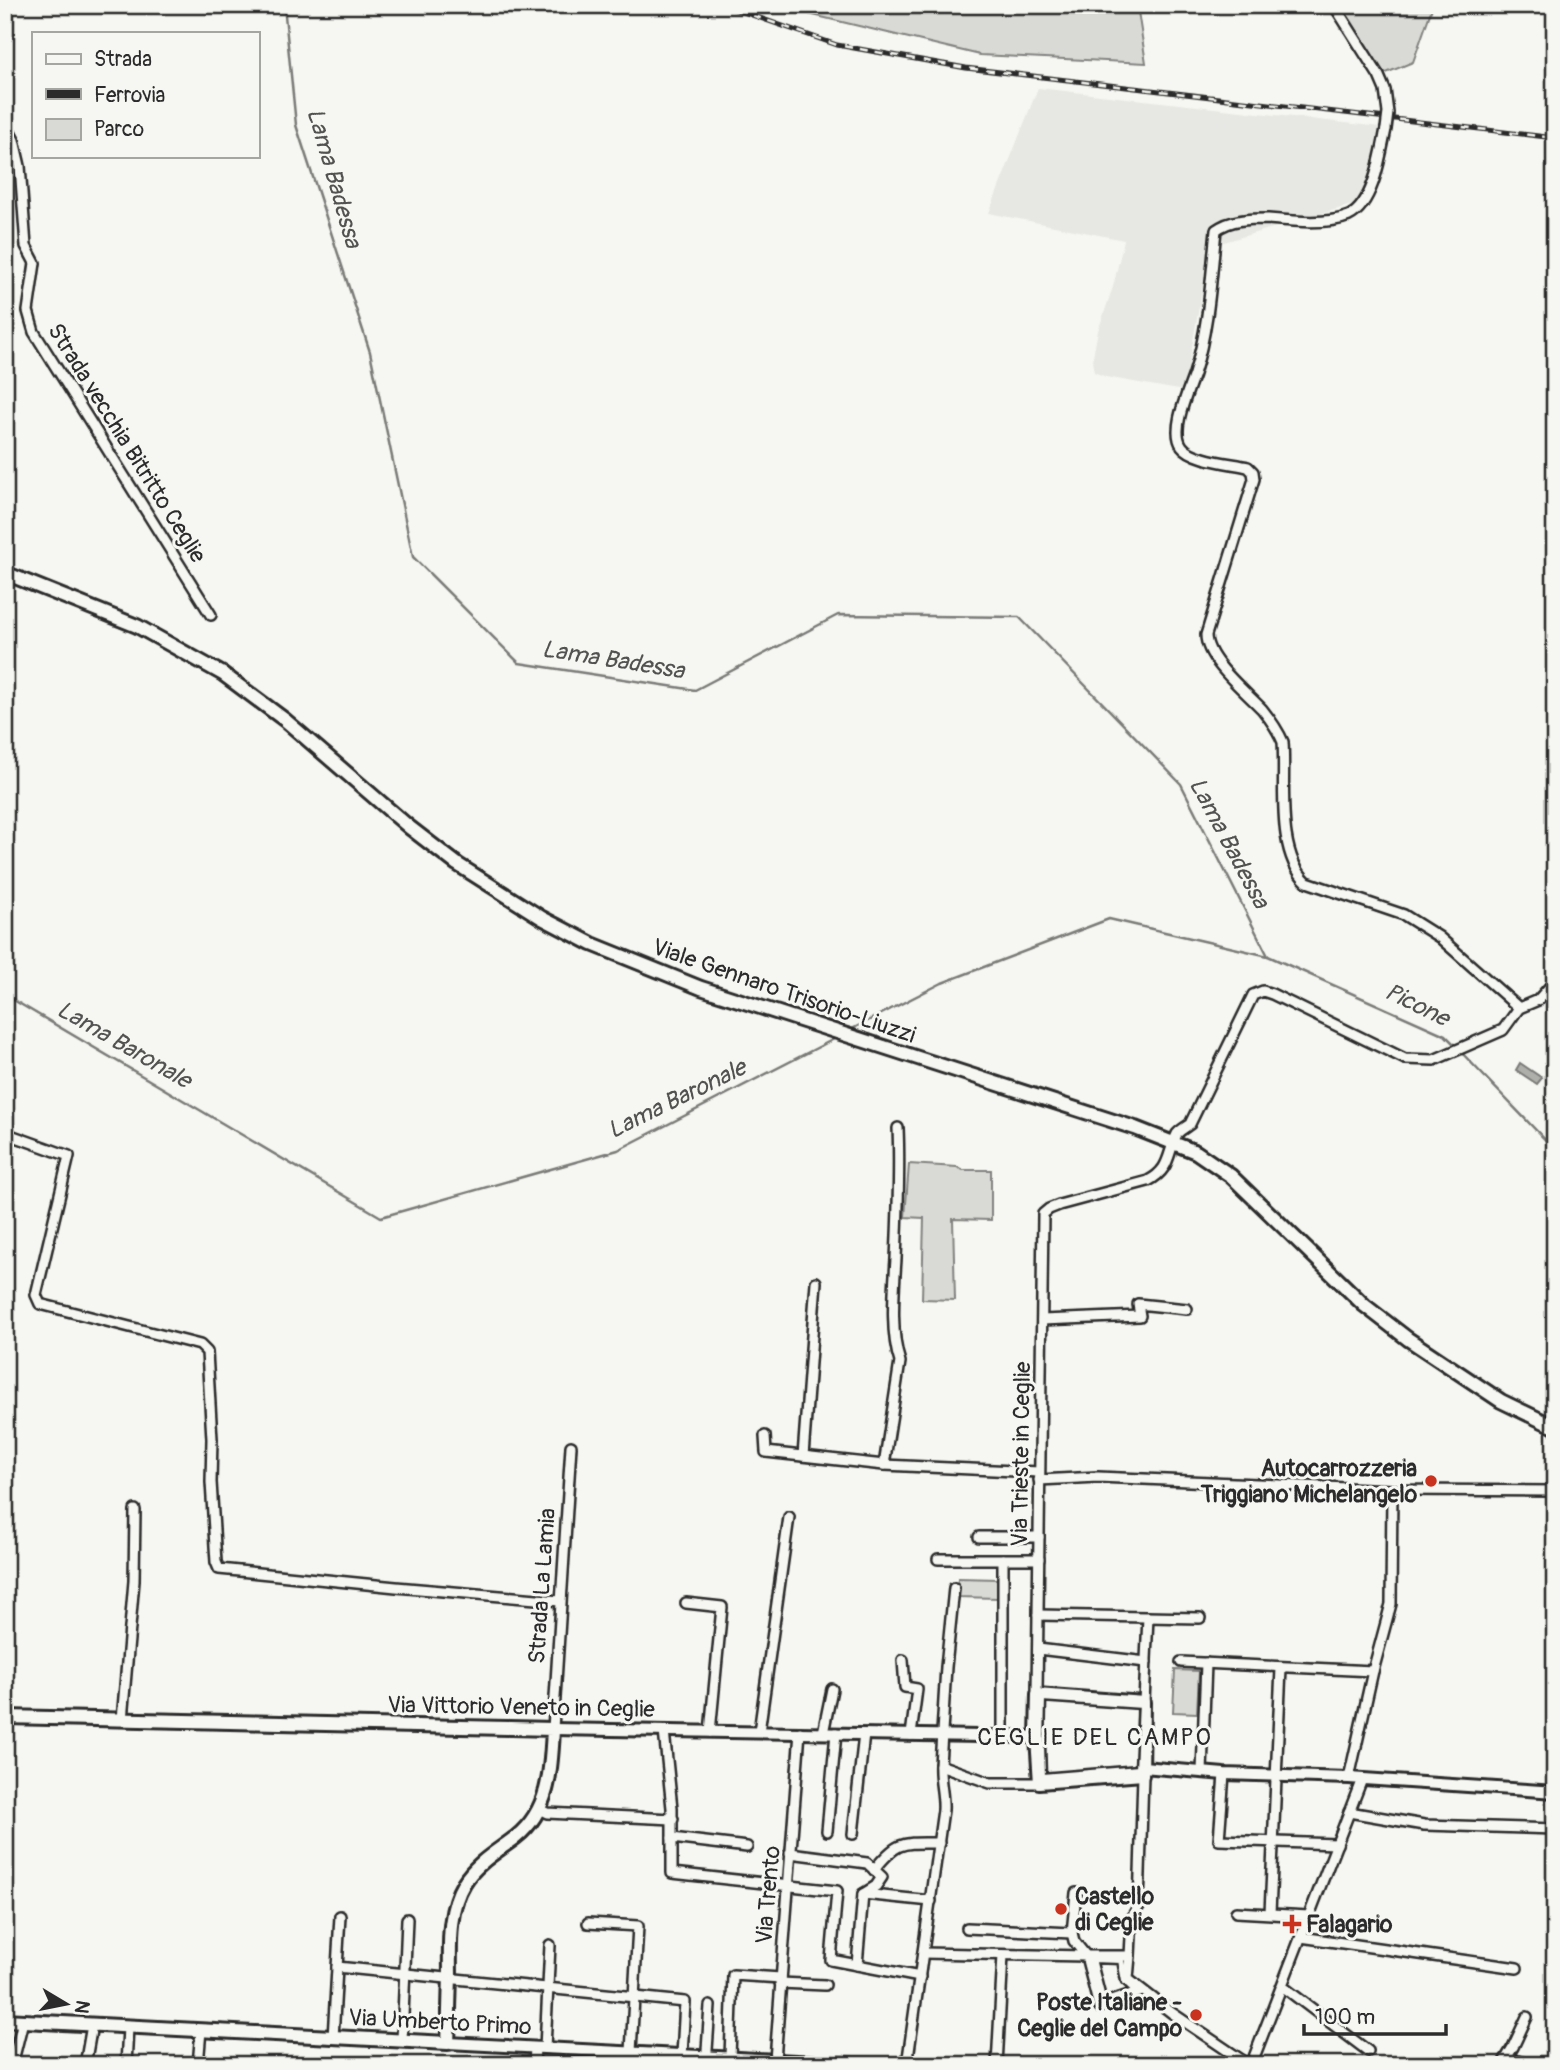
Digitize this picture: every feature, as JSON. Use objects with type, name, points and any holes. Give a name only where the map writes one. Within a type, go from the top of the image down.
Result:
[{"type":"main road","name":"Viale Gennaro Trisorio-Liuzzi","points":[[5,573],[137,625],[223,674],[285,720],[457,864],[542,918],[592,944],[701,988],[1196,1152],[1231,1176],[1364,1304],[1408,1339],[1501,1401],[1555,1427]]},
{"type":"main road","name":"Via Vittorio Veneto in Ceglie","points":[[5,1717],[553,1729]]},
{"type":"main road","points":[[448,2043],[453,1911],[464,1883],[482,1862],[517,1836],[539,1809],[551,1773],[553,1729]]},
{"type":"main road","name":"Via Umberto Primo","points":[[5,2020],[448,2043]]},
{"type":"street","points":[[1334,5],[1385,90],[1388,113],[1386,129],[1376,174],[1364,200],[1349,215],[1321,221],[1249,219],[1224,224],[1216,230],[1205,328],[1196,367],[1177,425],[1178,439],[1183,448],[1193,455],[1248,467],[1255,479],[1206,635],[1206,644],[1218,662],[1263,711],[1283,742],[1284,831],[1297,873],[1307,882],[1404,915],[1439,937],[1519,1008]]},
{"type":"street","name":"Strada vecchia Bitritto Ceglie","points":[[5,123],[14,140],[20,166],[26,246],[34,263],[28,311],[34,332],[211,615]]},
{"type":"street","points":[[1175,1143],[1178,1132],[1190,1124],[1253,995],[1263,991],[1272,994],[1405,1059],[1434,1060],[1503,1030],[1519,1008],[1538,1000],[1555,981]]},
{"type":"street","points":[[884,1465],[900,1362],[896,1350],[894,1289],[900,1164],[898,1128]]},
{"type":"street","points":[[5,1133],[69,1156],[36,1295],[40,1304],[200,1345],[207,1352],[212,1439],[211,1482],[216,1562],[219,1569],[560,1601]]},
{"type":"street","name":"Via Trieste in Ceglie","points":[[1037,1694],[1043,1214],[1059,1205],[1159,1176],[1175,1143]]},
{"type":"street","points":[[803,1456],[816,1282]]},
{"type":"street","points":[[1042,1321],[1140,1316],[1138,1304],[1187,1309]]},
{"type":"street","points":[[765,1436],[766,1452],[884,1465],[1040,1476],[1392,1490],[1555,1491]]},
{"type":"street","name":"Strada La Lamia","points":[[553,1729],[571,1446]]},
{"type":"street","points":[[1349,1778],[1391,1604],[1392,1490]]},
{"type":"street","points":[[122,1720],[134,1581],[135,1510]]},
{"type":"street","points":[[759,1732],[789,1517]]},
{"type":"street","points":[[979,1537],[1039,1537]]},
{"type":"street","points":[[938,1559],[1039,1559]]},
{"type":"street","points":[[1003,1559],[1003,1737]]},
{"type":"street","points":[[907,2065],[944,1793],[939,1778],[954,1588]]},
{"type":"street","points":[[686,1604],[723,1607],[710,1732]]},
{"type":"street","points":[[1038,1615],[1200,1618]]},
{"type":"street","points":[[1143,1704],[1042,1698],[1042,1777],[1139,1769],[1146,1662],[1148,1617]]},
{"type":"street","points":[[1038,1649],[1146,1662]]},
{"type":"street","points":[[903,1660],[905,1687],[917,1689],[911,1735]]},
{"type":"street","points":[[1181,1662],[1373,1671]]},
{"type":"street","points":[[1202,1772],[1206,1664]]},
{"type":"street","points":[[1270,1913],[1281,1668]]},
{"type":"street","points":[[823,1733],[832,1689]]},
{"type":"street","points":[[1039,1783],[1037,1694],[1143,1704]]},
{"type":"street","points":[[1126,1958],[1093,1959],[1103,2002],[1136,1991],[1125,1981],[1132,1917],[1139,1906],[1143,1704]]},
{"type":"street","name":"Via Vittorio Veneto in Ceglie","points":[[553,1729],[1036,1737]]},
{"type":"street","points":[[664,1731],[673,1819],[672,1873],[837,1891],[831,1960],[920,1977]]},
{"type":"street","name":"Via Trento","points":[[769,2061],[780,1980],[800,1732]]},
{"type":"street","points":[[827,1831],[836,1733]]},
{"type":"street","points":[[853,1834],[864,1734]]},
{"type":"street","points":[[940,1765],[990,1783],[1039,1783],[1143,1771],[1202,1772],[1349,1778],[1555,1793]]},
{"type":"street","points":[[1224,1774],[1219,1840],[1337,1844]]},
{"type":"street","points":[[1126,1958],[1128,1979],[1172,2013],[1250,2065],[1362,1779]]},
{"type":"street","points":[[539,1809],[547,1813],[673,1819]]},
{"type":"street","points":[[1349,1812],[1424,1825],[1555,1829]]},
{"type":"street","points":[[672,1838],[747,1847]]},
{"type":"street","points":[[874,1870],[889,1851],[897,1846],[939,1843]]},
{"type":"street","points":[[790,1853],[867,1863],[882,1877],[876,1886],[863,1894]]},
{"type":"street","points":[[1076,1893],[1072,1933],[1074,1941],[1086,1956],[1099,2007],[1142,1991]]},
{"type":"street","points":[[863,1894],[931,1901]]},
{"type":"street","points":[[857,1965],[863,1894]]},
{"type":"street","points":[[1236,1912],[1309,1916]]},
{"type":"street","points":[[333,2038],[340,1916]]},
{"type":"street","points":[[402,2040],[407,1919]]},
{"type":"street","points":[[588,1923],[638,1926],[631,2052]]},
{"type":"street","points":[[967,1928],[1072,1933]]},
{"type":"street","points":[[1301,1937],[1517,1968]]},
{"type":"street","points":[[534,2065],[540,2048],[548,1989],[550,1945]]},
{"type":"street","points":[[923,1953],[1126,1958]]},
{"type":"street","points":[[997,2065],[1003,1955]]},
{"type":"street","points":[[337,1967],[685,2002],[684,2058]]},
{"type":"street","points":[[734,2060],[733,1975],[825,1985]]},
{"type":"street","points":[[1282,1986],[1368,2052]]},
{"type":"street","points":[[707,2061],[710,2006]]},
{"type":"street","points":[[1527,2017],[1504,2062],[1531,2065]]},
{"type":"street","points":[[12,2065],[23,2021]]},
{"type":"street","points":[[85,2065],[92,2025]]},
{"type":"street","points":[[126,2065],[128,2028]]},
{"type":"street","points":[[198,2065],[201,2030]]},
{"type":"street","name":"Via Umberto Primo","points":[[448,2043],[631,2052],[707,2061],[873,2065]]},
{"type":"shaded area","points":[[1038,88],[1380,127],[1387,152],[1355,204],[1210,246],[1184,391],[1106,377],[1094,372],[1092,361],[1124,240],[989,213]]},
{"type":"shaded area","points":[[1520,1063],[1542,1078],[1537,1084],[1516,1070]]},
{"type":"green space","points":[[771,5],[1137,5],[1146,63],[980,55]]},
{"type":"green space","points":[[1337,5],[1433,5],[1413,62],[1379,76]]},
{"type":"green space","points":[[909,1164],[991,1170],[991,1220],[953,1219],[955,1300],[922,1299],[924,1218],[905,1217]]},
{"type":"green space","points":[[958,1578],[999,1579],[999,1598],[957,1597]]},
{"type":"green space","points":[[1175,1670],[1199,1671],[1197,1713],[1173,1712]]},
{"type":"waterway","name":"Lama Badessa","points":[[284,5],[296,125],[370,352],[413,557],[519,663],[695,690],[838,615],[1019,617],[1181,784],[1268,956]]},
{"type":"waterway","name":"Lama Baronale","points":[[850,1030],[942,983],[1109,919],[1268,956],[1445,1035],[1456,1046]]},
{"type":"waterway","name":"Lama Baronale","points":[[5,995],[381,1217],[618,1150],[838,1037]]},
{"type":"waterway","name":"Picone","points":[[1460,1051],[1555,1150]]},
{"type":"railway","points":[[723,5],[837,45],[966,68],[1555,138]]},
{"type":"place","name":"Autocarrozzeria Triggiano Michelangelo","points":[[1431,1481]]},
{"type":"place","name":"Castello di Ceglie","points":[[1061,1909]]},
{"type":"place","name":"Falagario","points":[[1292,1924]]},
{"type":"place","name":"Poste Italiane - Ceglie del Campo","points":[[1196,2015]]},
{"type":"district","name":"CEGLIE DEL CAMPO","points":[[1095,1737]]}]
